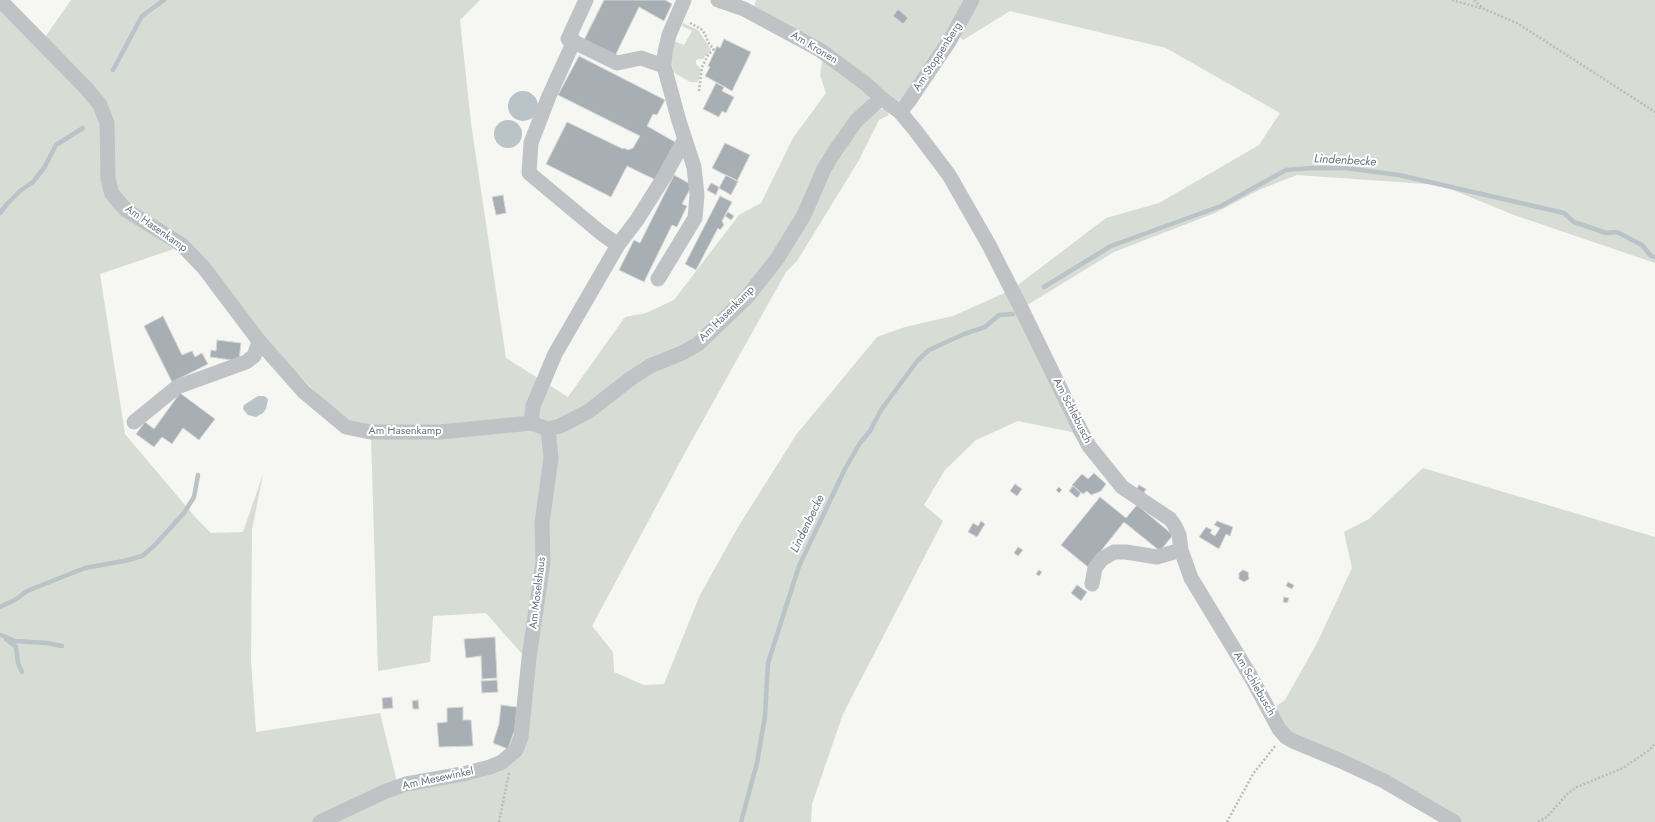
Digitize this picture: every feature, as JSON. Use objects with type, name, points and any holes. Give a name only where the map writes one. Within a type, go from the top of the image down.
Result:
[{"type":"street","name":"Am Hasenkamp","points":[[0,0],[87,89],[100,105],[107,124],[108,179],[112,194],[126,210],[182,245],[204,268],[259,341],[304,392],[346,427],[370,432],[440,432],[531,423],[548,429],[560,426],[589,411],[630,379],[650,366],[682,354],[698,344],[713,331],[746,297],[777,259],[804,215],[824,169],[833,154],[856,121],[881,98]]},
{"type":"street","points":[[586,0],[568,38],[617,63],[641,58],[664,66]]},
{"type":"street","points":[[658,279],[695,218],[697,195],[694,167],[664,66],[665,52],[669,35],[684,0]]},
{"type":"street","name":"Am Kronen","points":[[718,0],[744,9],[820,50],[866,84],[881,98],[900,112]]},
{"type":"street","name":"Am Stoppenberg","points":[[900,112],[950,40],[972,0]]},
{"type":"street","points":[[574,41],[549,96],[531,143],[529,173],[601,233],[618,245]]},
{"type":"street","name":"Am Schlebusch","points":[[900,112],[928,146],[948,175],[989,245],[1078,427],[1089,446],[1122,487],[1170,519],[1176,526],[1181,550],[1197,590],[1251,678],[1279,729],[1286,737],[1293,741],[1384,781],[1454,822]]},
{"type":"street","points":[[531,423],[533,406],[555,354],[618,245],[664,177],[685,139]]},
{"type":"street","points":[[134,422],[177,388],[246,362],[254,356],[259,341]]},
{"type":"street","name":"Am Moselshaus","points":[[512,755],[520,743],[521,737],[529,658],[543,562],[542,523],[550,458],[548,429]]},
{"type":"street","points":[[1092,584],[1095,568],[1102,559],[1114,552],[1126,552],[1157,557],[1181,550]]},
{"type":"street","name":"Am Mesewinkel","points":[[320,822],[384,792],[406,784],[463,774],[490,767],[502,762],[512,755]]},
{"type":"path","points":[[1452,0],[1484,9],[1517,23],[1655,112]]},
{"type":"path","points":[[1474,0],[1484,9]]},
{"type":"path","points":[[677,17],[701,29],[714,50],[708,55],[702,67],[699,90]]},
{"type":"path","points":[[1227,822],[1253,774],[1271,751],[1286,737]]},
{"type":"path","points":[[1538,822],[1547,817],[1568,793],[1577,787],[1622,768],[1648,751],[1655,744]]},
{"type":"path","points":[[499,822],[512,755]]},
{"type":"shaded area","points":[[71,0],[480,0],[460,20],[471,123],[506,358],[568,397],[625,317],[646,313],[674,300],[739,215],[761,203],[793,138],[826,93],[820,75],[823,56],[864,86],[868,90],[869,98],[867,104],[839,134],[820,167],[795,222],[782,243],[787,248],[807,218],[830,165],[841,148],[866,118],[881,109],[887,110],[889,115],[879,120],[859,160],[797,261],[786,272],[687,449],[592,626],[613,652],[614,672],[644,685],[664,684],[700,595],[738,527],[796,435],[877,337],[905,327],[953,316],[1009,291],[1075,429],[1085,445],[1082,447],[1072,432],[1018,421],[976,440],[945,470],[924,505],[943,521],[843,714],[812,804],[811,822],[0,822],[0,5],[98,104],[103,129],[104,176],[108,194],[128,219],[174,249],[100,274],[125,434],[196,518],[211,533],[243,532],[263,474],[252,530],[251,660],[256,732],[380,713],[399,790],[473,775],[506,762],[519,750],[525,735],[527,720],[532,655],[522,654],[486,613],[433,616],[430,662],[378,671],[371,435],[442,434],[519,429],[520,423],[442,429],[369,429],[343,420],[268,343],[192,248],[129,207],[117,190],[112,170],[110,123],[100,97],[43,40]]},
{"type":"shaded area","points":[[756,0],[968,0],[908,95],[895,102],[753,11]]},
{"type":"shaded area","points":[[976,0],[1655,0],[1655,263],[1514,215],[1441,185],[1297,175],[1261,189],[1215,213],[1114,252],[1024,307],[1014,288],[1106,218],[1159,203],[1259,145],[1280,113],[1166,48],[1010,11],[963,40],[957,34]]},
{"type":"shaded area","points":[[683,23],[698,30],[711,50],[703,59],[696,60],[696,64],[701,69],[699,80],[697,82],[690,82],[673,72],[671,52],[674,41],[684,45],[692,31],[682,26]]},
{"type":"shaded area","points":[[523,91],[533,96],[538,106],[533,116],[523,121],[513,116],[508,106],[513,96]]},
{"type":"shaded area","points":[[508,120],[514,121],[518,124],[521,128],[521,140],[518,144],[514,147],[508,148],[502,147],[498,144],[495,140],[494,134],[495,128],[498,124],[502,121]]},
{"type":"shaded area","points":[[258,396],[264,396],[268,399],[266,409],[263,413],[256,417],[248,415],[243,409],[244,405]]},
{"type":"shaded area","points":[[1423,468],[1655,537],[1655,822],[1461,822],[1293,737],[1272,709],[1285,700],[1317,643],[1352,568],[1344,532],[1369,519]]},
{"type":"building","points":[[604,0],[665,0],[672,4],[664,21],[639,7],[615,56],[584,40]]},
{"type":"building","points":[[898,9],[908,18],[903,24],[893,16]]},
{"type":"building","points":[[724,39],[751,52],[732,91],[705,76],[710,67],[708,66],[717,46],[720,48]]},
{"type":"building","points":[[579,56],[665,100],[657,115],[653,114],[647,126],[675,142],[656,180],[627,166],[611,197],[546,164],[567,122],[628,150],[633,148],[640,136],[558,95]]},
{"type":"building","points":[[716,83],[724,87],[722,91],[734,97],[726,113],[722,111],[719,117],[703,109]]},
{"type":"building","points":[[725,143],[750,155],[737,181],[712,168]]},
{"type":"building","points":[[674,175],[692,185],[682,204],[687,206],[677,227],[672,225],[644,282],[619,270],[634,240],[640,243]]},
{"type":"building","points":[[726,175],[738,181],[731,195],[719,188]]},
{"type":"building","points":[[711,183],[719,187],[716,195],[707,190]]},
{"type":"building","points":[[503,195],[506,213],[496,215],[492,197]]},
{"type":"building","points":[[720,196],[732,202],[722,221],[724,225],[720,230],[718,228],[696,270],[685,264]]},
{"type":"building","points":[[728,212],[734,216],[731,220],[725,216]]},
{"type":"building","points":[[163,316],[182,355],[192,351],[195,357],[202,353],[208,364],[172,382],[144,326]]},
{"type":"building","points":[[217,340],[241,343],[239,361],[210,357],[211,350],[216,351]]},
{"type":"building","points":[[180,393],[215,419],[199,440],[183,428],[172,444],[162,437],[154,447],[136,434],[145,422],[154,429]]},
{"type":"building","points":[[1094,473],[1106,484],[1101,491],[1091,495],[1087,491],[1083,494],[1072,485],[1082,474],[1088,479]]},
{"type":"building","points":[[1015,484],[1022,489],[1017,496],[1010,491]]},
{"type":"building","points":[[1139,485],[1146,489],[1143,495],[1136,490]]},
{"type":"building","points":[[1073,486],[1081,493],[1077,498],[1069,491]]},
{"type":"building","points":[[1059,487],[1062,490],[1059,493],[1056,490]]},
{"type":"building","points":[[1100,497],[1126,518],[1137,505],[1173,535],[1160,551],[1124,522],[1088,567],[1061,545]]},
{"type":"building","points":[[981,521],[985,524],[977,537],[968,532],[973,523],[978,526]]},
{"type":"building","points":[[1217,521],[1233,527],[1230,536],[1226,534],[1219,549],[1199,537],[1206,527],[1212,530],[1210,533],[1215,536],[1220,528],[1214,525]]},
{"type":"building","points":[[1018,547],[1023,550],[1018,556],[1014,553]]},
{"type":"building","points":[[1039,570],[1042,572],[1039,576],[1036,574]]},
{"type":"building","points":[[1243,570],[1248,572],[1249,579],[1244,582],[1239,579],[1239,573]]},
{"type":"building","points":[[1288,582],[1294,585],[1292,589],[1286,586]]},
{"type":"building","points":[[1077,585],[1087,592],[1081,601],[1071,593]]},
{"type":"building","points":[[1284,597],[1289,598],[1287,603],[1283,602]]},
{"type":"building","points":[[495,637],[497,678],[482,679],[481,656],[466,658],[464,639]]},
{"type":"building","points":[[497,680],[498,692],[482,693],[481,681]]},
{"type":"building","points":[[392,697],[393,708],[383,709],[382,698]]},
{"type":"building","points":[[418,700],[419,709],[413,709],[412,701]]},
{"type":"building","points":[[501,705],[517,707],[515,729],[508,749],[493,743],[499,724]]},
{"type":"building","points":[[463,707],[463,720],[471,720],[473,746],[439,747],[437,723],[447,722],[447,708]]},
{"type":"waterway","points":[[113,70],[142,16],[164,0]]},
{"type":"waterway","points":[[0,213],[20,191],[33,182],[44,168],[56,145],[83,128]]},
{"type":"waterway","name":"Lindenbecke","points":[[1044,287],[1111,246],[1221,206],[1286,170],[1312,168],[1345,168],[1399,175],[1564,213],[1574,222],[1606,233],[1617,232],[1642,245],[1651,256],[1655,257]]},
{"type":"waterway","name":"Lindenbecke","points":[[741,822],[757,763],[765,716],[768,663],[799,566],[845,469],[860,443],[870,431],[881,410],[918,360],[929,350],[964,334],[985,327],[999,315],[1013,314]]},
{"type":"waterway","points":[[0,607],[15,600],[27,591],[85,568],[142,556],[154,546],[184,513],[194,497],[198,475]]},
{"type":"waterway","points":[[1,635],[15,641],[47,643],[62,646]]},
{"type":"waterway","points":[[6,639],[16,647],[18,663],[22,672]]}]
